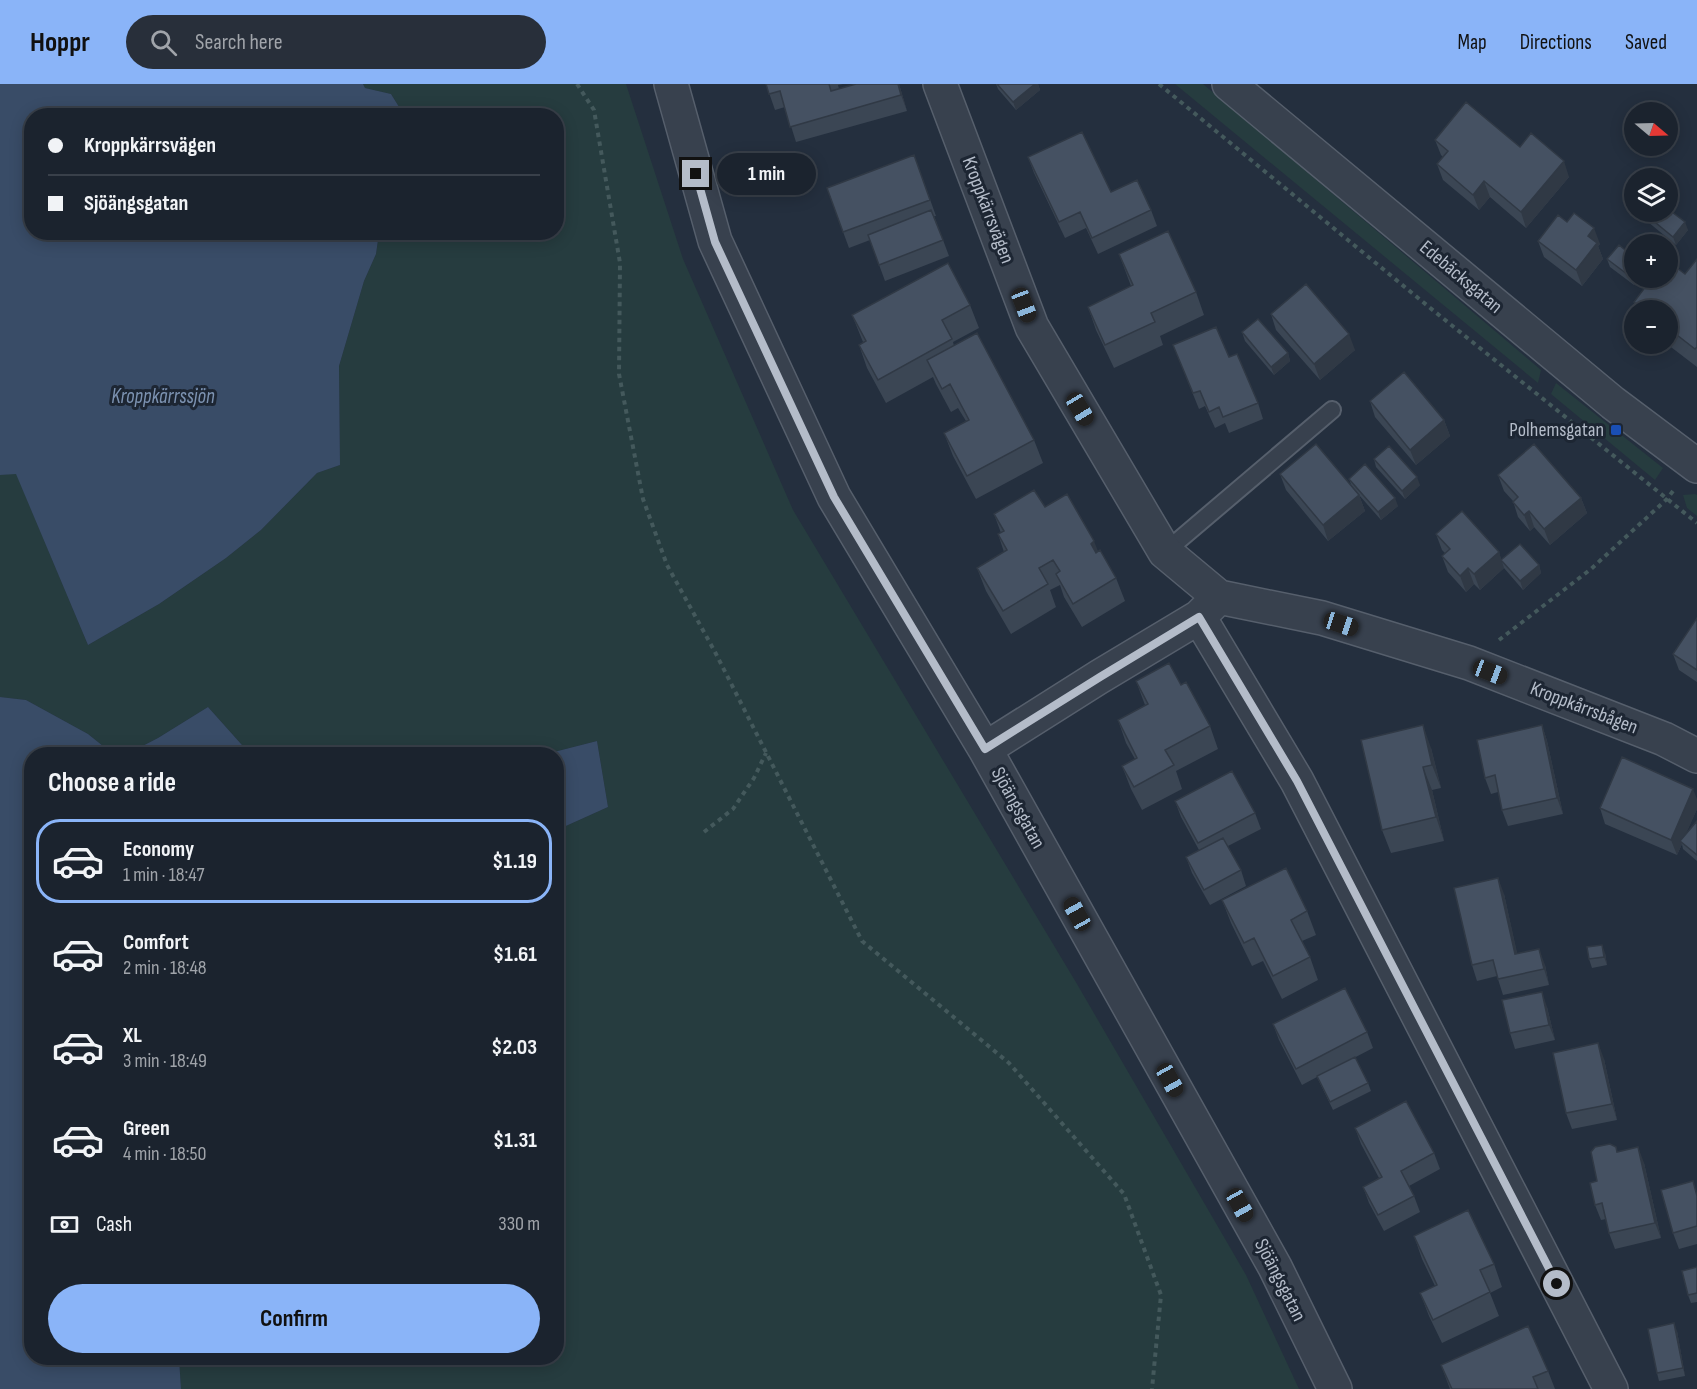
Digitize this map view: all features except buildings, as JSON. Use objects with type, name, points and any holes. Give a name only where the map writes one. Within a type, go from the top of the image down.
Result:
[{"type":"street","name":"Sjöängsgatan","points":[[671,84],[715,242],[834,497],[985,749],[1275,1267],[1335,1389]]},
{"type":"street","name":"Kroppkärrsvägen","points":[[940,84],[1032,327],[1165,552],[1209,607],[1611,1389]]},
{"type":"street","name":"Edebäcksgatan","points":[[1229,84],[1613,404],[1696,464]]},
{"type":"street","points":[[985,749],[1209,607]]},
{"type":"street","name":"Kroppkårrsbågen","points":[[1209,607],[1322,618],[1469,663],[1664,739],[1697,756]]},
{"type":"lane","points":[[1165,552],[1332,410]]},
{"type":"path","points":[[577,84],[594,110],[620,263],[620,374],[643,499],[667,565],[715,652],[862,941],[1009,1063],[1124,1194],[1161,1295],[1152,1389]]},
{"type":"path","points":[[1159,84],[1429,307],[1697,523]]},
{"type":"path","points":[[1469,663],[1591,569],[1667,499],[1696,464]]},
{"type":"path","points":[[704,832],[733,809],[754,778],[766,753]]},
{"type":"green space","points":[[363,84],[626,84],[683,259],[793,510],[1077,984],[1246,1275],[1299,1389],[181,1389],[179,1365],[564,1365],[564,827],[608,807],[597,741],[564,749],[564,747],[244,747],[208,707],[141,747],[104,747],[88,734],[26,700],[0,697],[0,475],[16,473],[88,645],[159,604],[226,558],[261,530],[317,473],[340,465],[339,366],[364,281],[376,254],[378,240],[564,240],[564,108],[400,108],[391,94],[365,88]]},
{"type":"green space","points":[[1175,84],[1203,84],[1541,370],[1538,383]]},
{"type":"green space","points":[[1556,383],[1663,468],[1655,480],[1551,394]]},
{"type":"green space","points":[[1683,495],[1697,495],[1697,516],[1687,508]]},
{"type":"water","name":"Kroppkärrssjön","points":[[0,84],[363,84],[365,88],[391,94],[400,108],[24,108],[24,240],[378,240],[376,254],[364,281],[339,366],[340,465],[317,473],[261,530],[226,558],[159,604],[88,645],[16,474],[0,475]]},
{"type":"water","points":[[0,697],[26,700],[88,734],[104,747],[24,747],[24,1365],[179,1365],[181,1389],[0,1389]]},
{"type":"water","points":[[208,707],[244,747],[141,747]]},
{"type":"water","points":[[597,741],[608,807],[564,827],[564,749]]},
{"type":"place","name":"Polhemsgatan","points":[[1616,430]]},
{"type":"route","points":[[696,174],[715,242],[834,497],[985,749],[1199,617],[1297,781],[1557,1284]]}]
